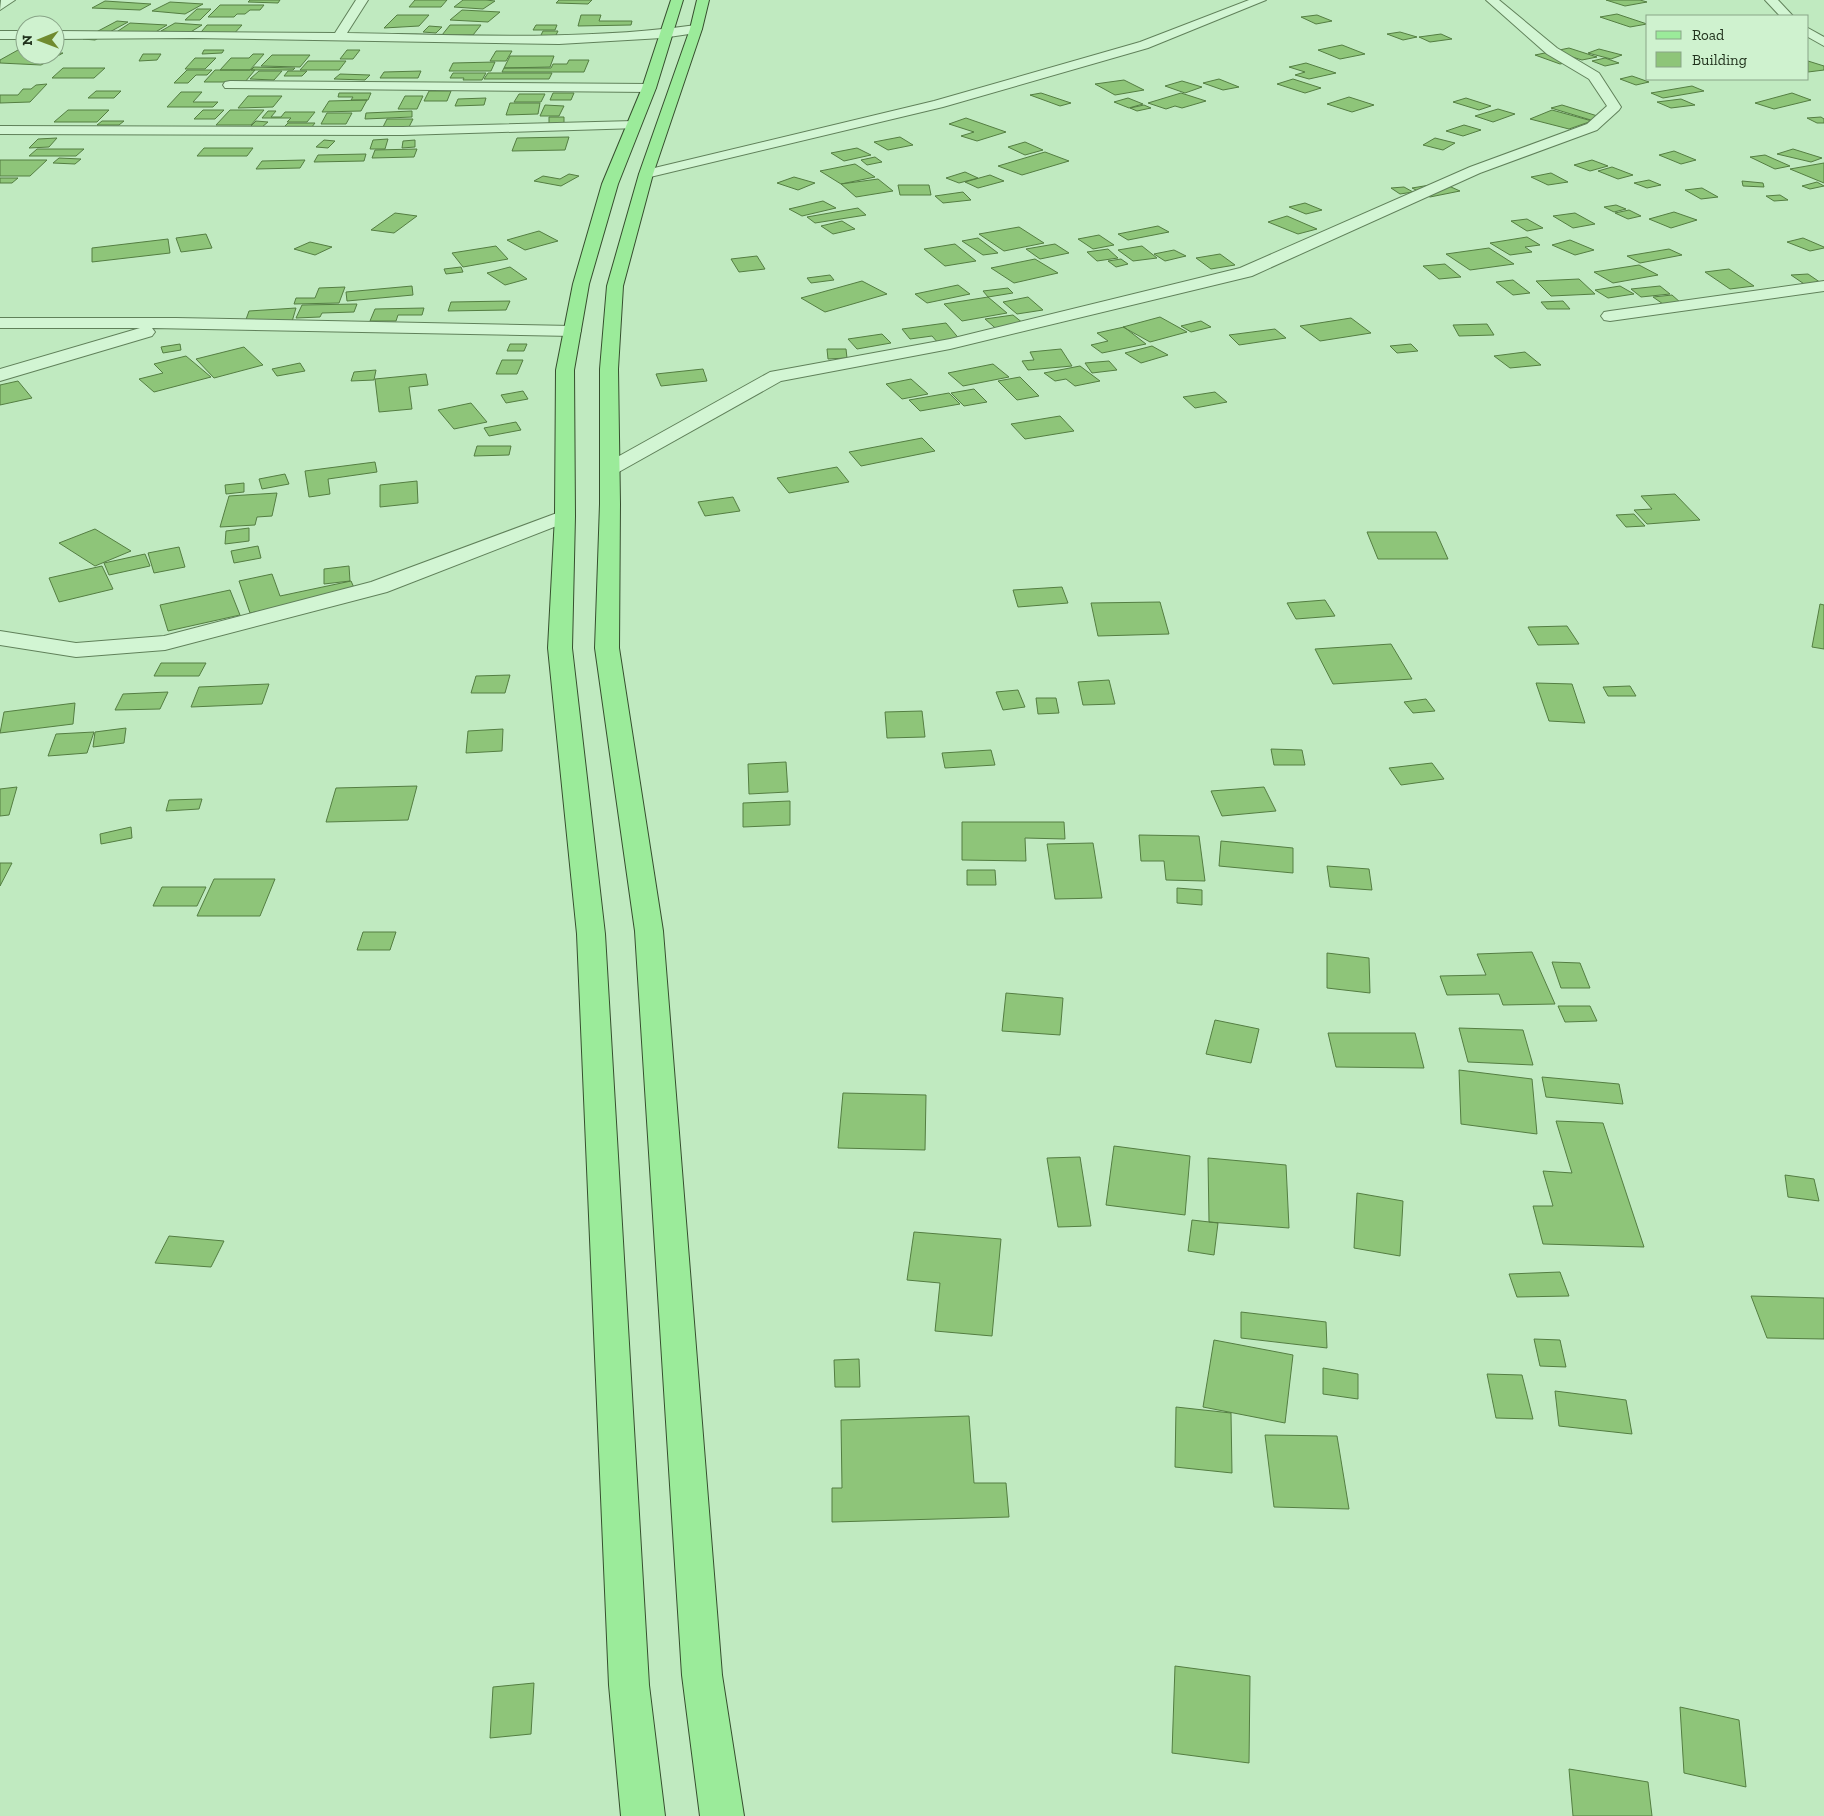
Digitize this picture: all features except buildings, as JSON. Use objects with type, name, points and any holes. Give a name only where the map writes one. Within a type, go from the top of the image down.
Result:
[{"type":"main road","points":[[643,1816],[629,1685],[591,934],[560,648],[565,516],[565,370],[581,284],[610,184],[649,88],[668,34],[677,0]]},
{"type":"main road","points":[[703,0],[696,29],[646,174],[616,286],[609,369],[610,469],[607,648],[649,931],[702,1675],[722,1816]]},
{"type":"street","points":[[0,6],[9,0]]},
{"type":"street","points":[[338,37],[362,0]]},
{"type":"street","points":[[646,174],[938,104],[1144,44],[1260,0]]},
{"type":"street","points":[[610,469],[776,376],[950,344],[1246,272],[1475,170],[1592,127],[1614,107],[1594,76],[1552,51],[1492,0]]},
{"type":"street","points":[[1771,0],[1786,15]]},
{"type":"street","points":[[65,35],[502,40],[668,34],[696,29]]},
{"type":"street","points":[[1809,33],[1824,42]]},
{"type":"street","points":[[0,36],[15,35]]},
{"type":"street","points":[[230,85],[649,88]]},
{"type":"street","points":[[0,130],[403,131],[634,125]]},
{"type":"street","points":[[1610,316],[1824,286]]},
{"type":"street","points":[[0,323],[176,323],[572,331]]},
{"type":"street","points":[[0,375],[176,323]]},
{"type":"street","points":[[0,638],[76,650],[165,644],[379,587],[565,516]]}]
